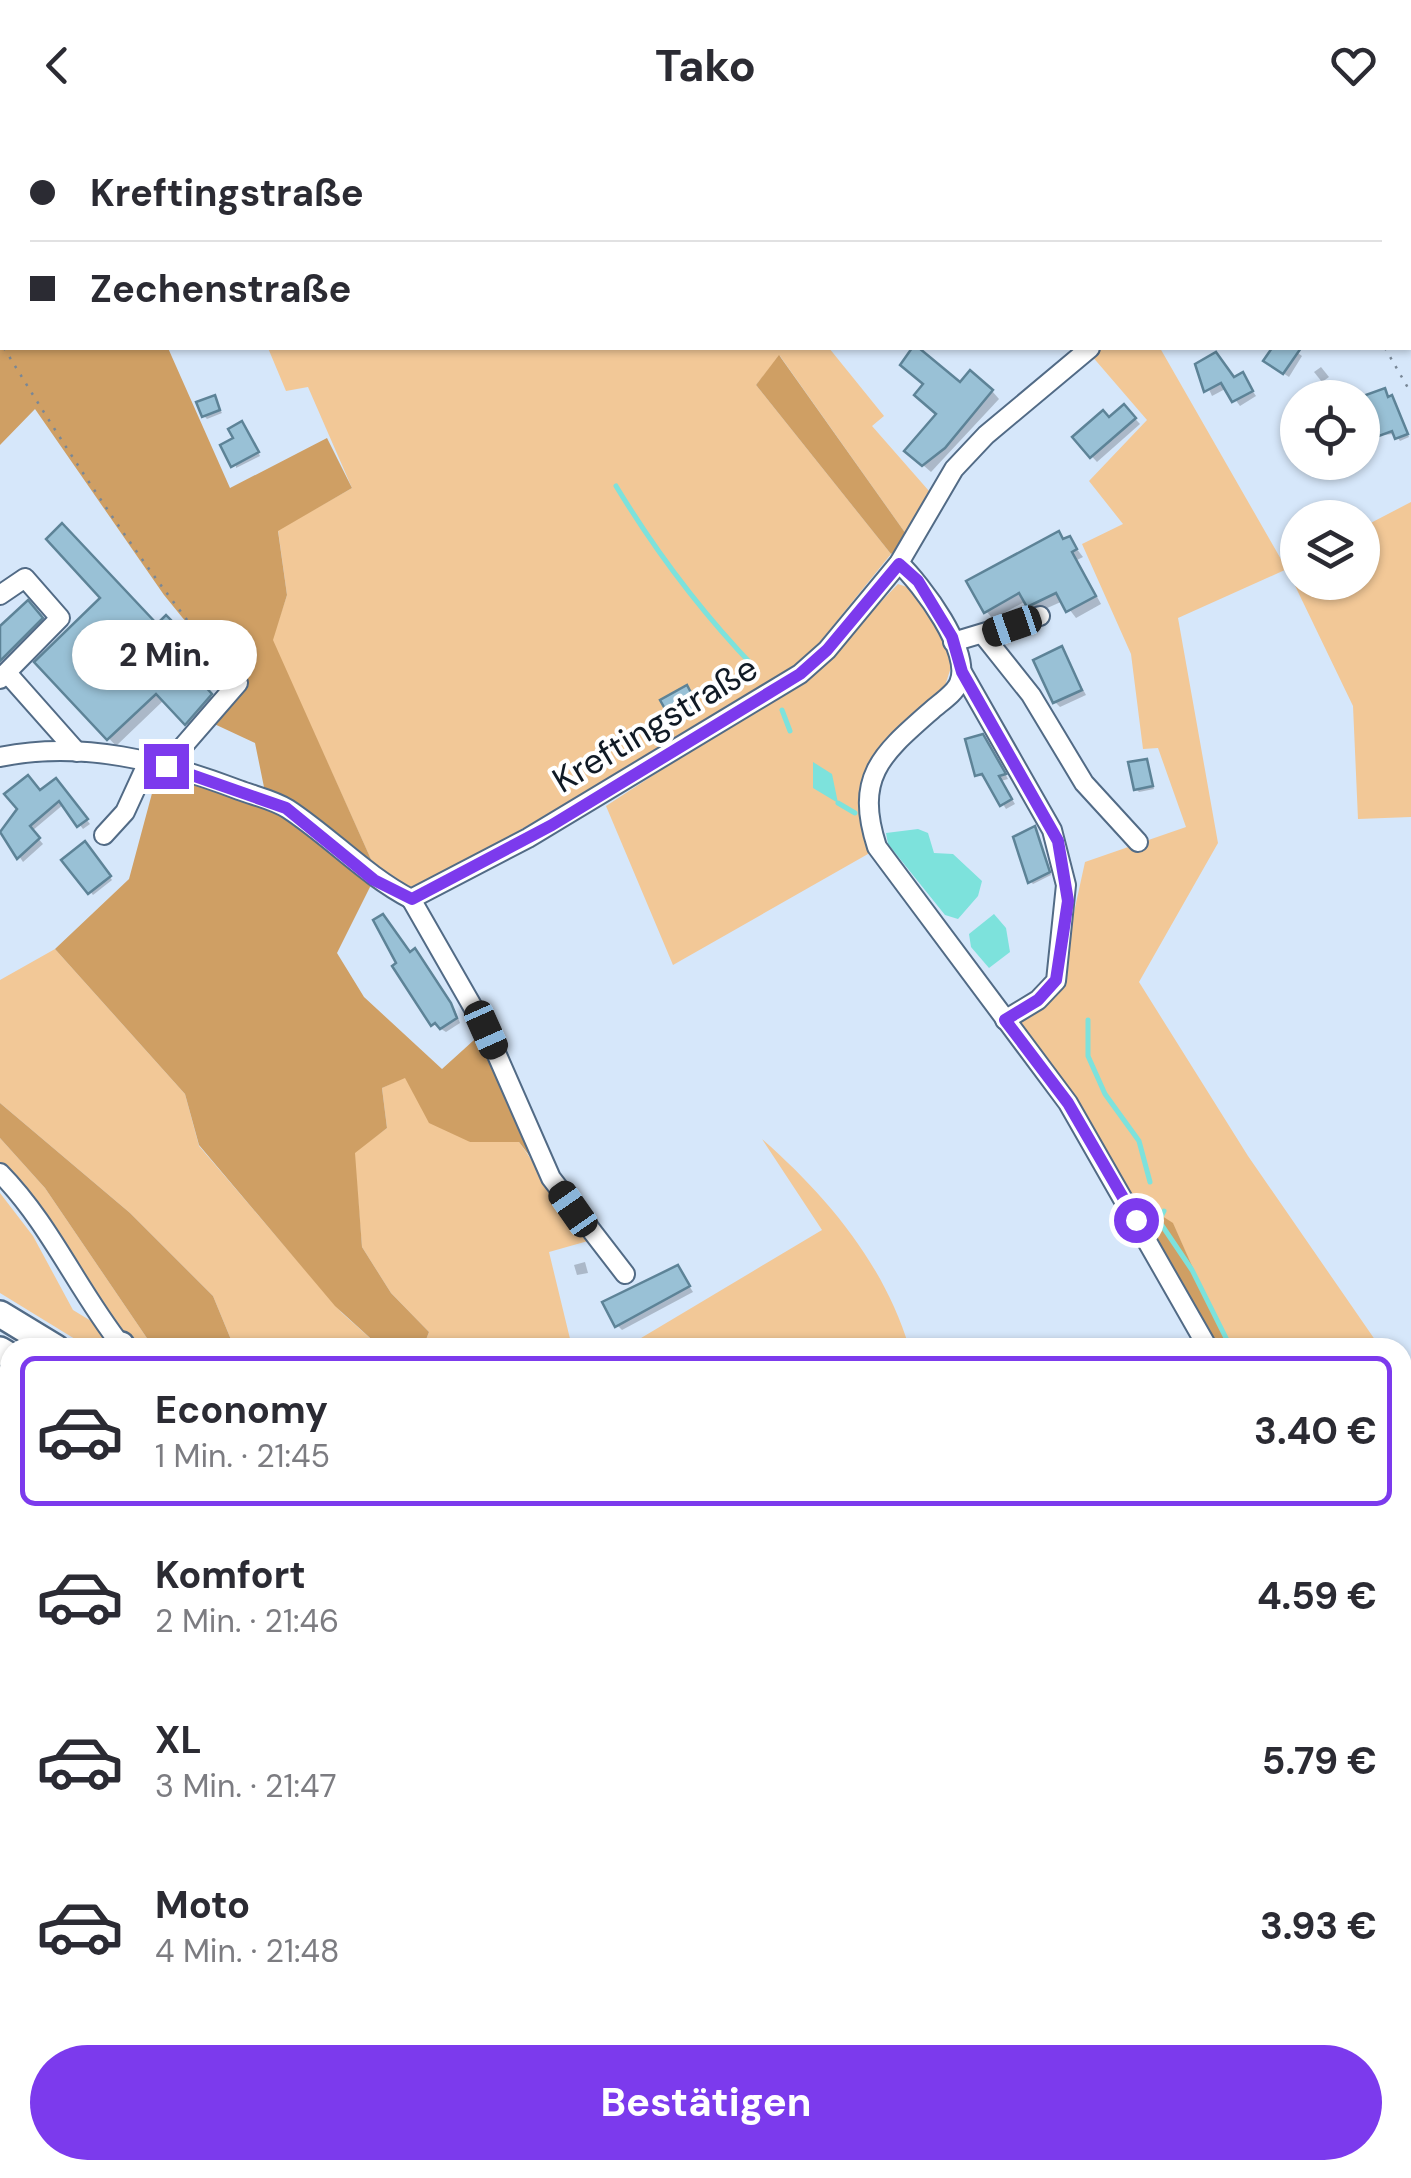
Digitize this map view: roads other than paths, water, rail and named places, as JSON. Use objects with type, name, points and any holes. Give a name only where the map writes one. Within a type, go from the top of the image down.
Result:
[{"type":"highway","points":[[0,1314],[40,1338]]},
{"type":"street","name":"Kreftingstraße","points":[[412,899],[542,830],[800,674],[827,650],[899,564],[954,469],[986,435],[1088,350]]},
{"type":"street","points":[[899,564],[918,581],[953,642],[962,672],[1052,830],[1066,885],[1056,980],[1038,1000],[1005,1020]]},
{"type":"street","points":[[0,595],[25,578],[60,618],[4,676],[77,752]]},
{"type":"street","points":[[953,642],[984,636],[1040,616]]},
{"type":"street","points":[[984,636],[1030,695],[1084,784],[1138,842]]},
{"type":"street","points":[[962,672],[958,686],[884,753],[872,777],[868,821],[876,846],[916,906],[1068,1103],[1202,1338]]},
{"type":"street","points":[[104,835],[126,812],[157,764],[238,683]]},
{"type":"street","points":[[0,757],[37,750],[115,754],[157,764],[286,808],[374,880],[412,899],[486,1030],[551,1178],[625,1274]]},
{"type":"street","points":[[0,1173],[31,1205],[95,1312],[116,1338]]},
{"type":"waterway","points":[[616,486],[681,581],[756,669]]},
{"type":"waterway","points":[[782,710],[790,731]]},
{"type":"waterway","points":[[838,803],[855,813]]},
{"type":"waterway","points":[[1088,1020],[1088,1056],[1105,1094],[1139,1141],[1150,1182]]},
{"type":"waterway","points":[[1164,1211],[1159,1221],[1192,1270],[1226,1338]]}]
